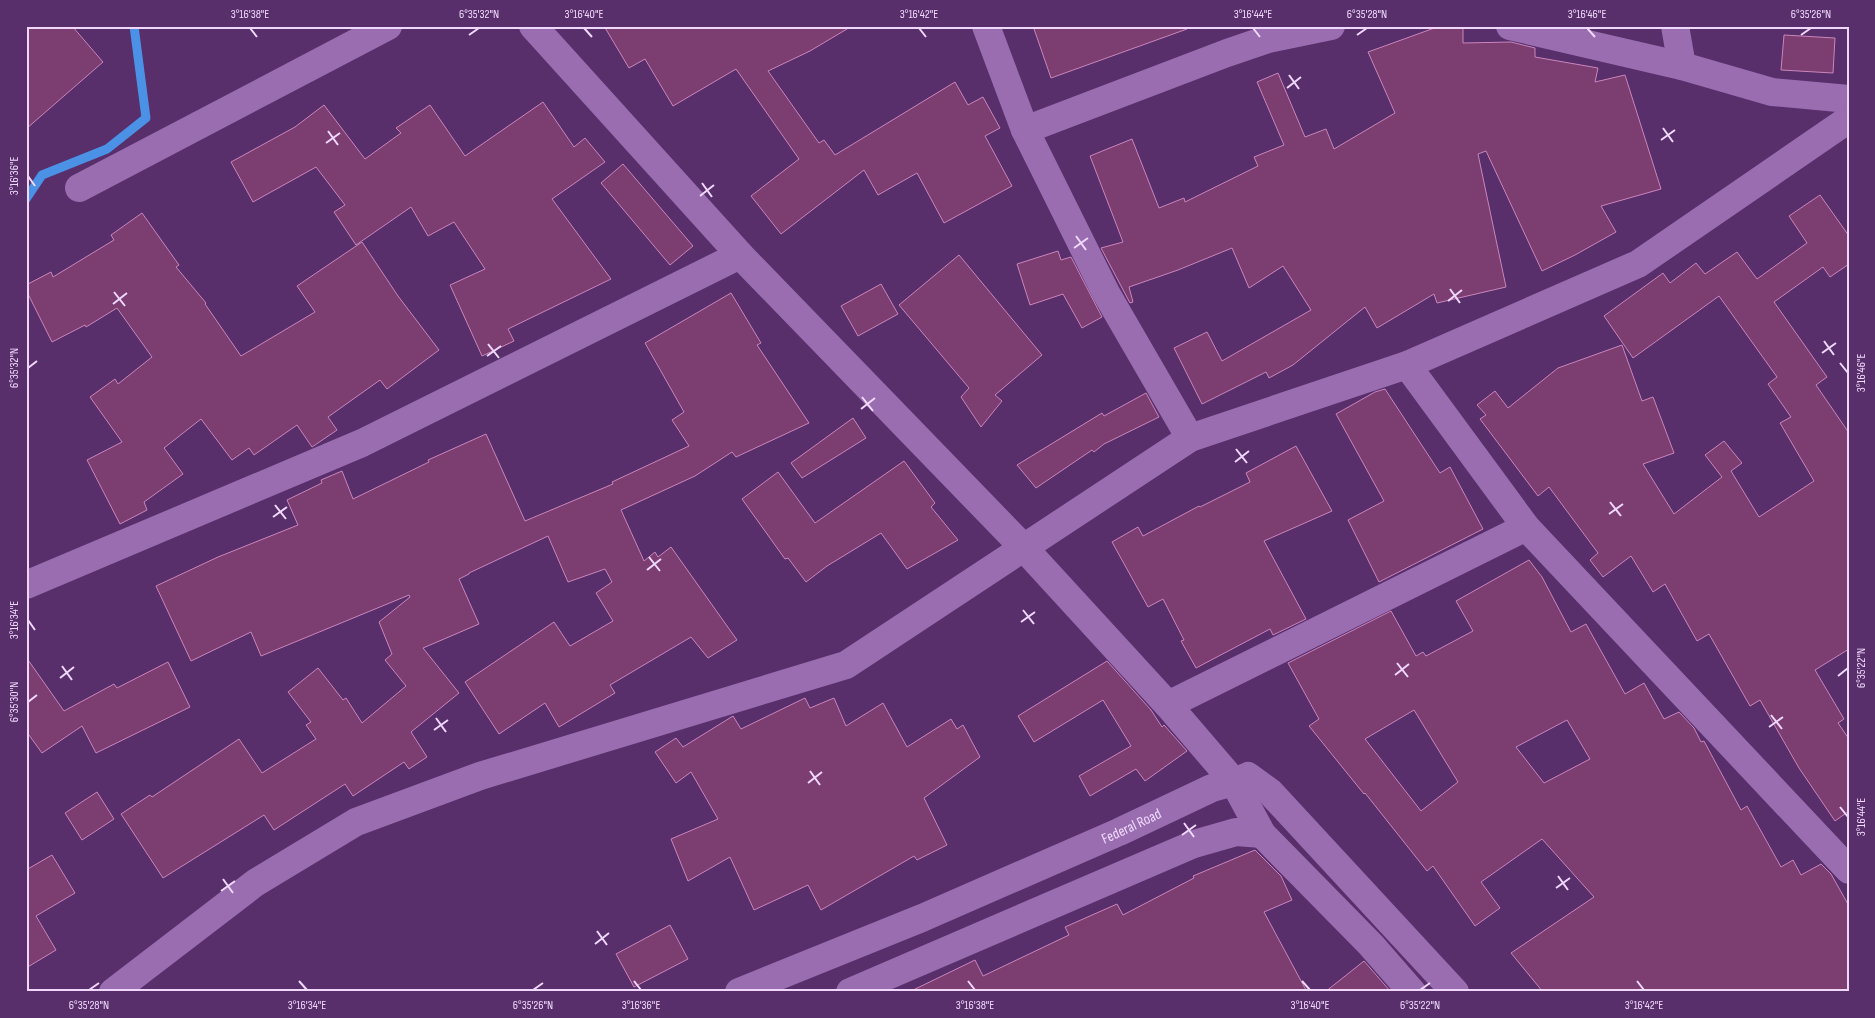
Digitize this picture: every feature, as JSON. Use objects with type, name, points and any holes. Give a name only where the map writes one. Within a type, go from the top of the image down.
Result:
[{"type":"street","points":[[79,188],[388,26]]},
{"type":"street","points":[[533,26],[740,255],[1024,548],[1168,705],[1234,782],[1262,834],[1371,945],[1412,992]]},
{"type":"street","points":[[986,26],[1025,130],[1106,293],[1190,438]]},
{"type":"street","points":[[1025,130],[1260,42],[1331,26]]},
{"type":"street","points":[[1510,26],[1682,66],[1772,92],[1849,99]]},
{"type":"street","points":[[1676,26],[1682,66]]},
{"type":"street","points":[[113,992],[255,883],[356,822],[480,776],[846,665],[1190,438],[1407,365],[1638,264],[1849,119]]},
{"type":"street","points":[[26,585],[362,443],[740,255]]},
{"type":"street","points":[[1407,365],[1526,528],[1849,870]]},
{"type":"street","points":[[1168,705],[1526,528]]},
{"type":"street","name":"Federal Road","points":[[739,992],[922,918],[1119,832],[1212,788],[1248,776],[1270,792],[1455,992]]},
{"type":"street","points":[[850,992],[1194,844],[1236,832],[1262,834]]},
{"type":"building","points":[[26,26],[72,26],[103,62],[26,129]]},
{"type":"building","points":[[604,26],[852,26],[810,51],[768,71],[819,143],[824,140],[835,155],[955,82],[968,105],[983,97],[1000,128],[985,136],[1012,186],[944,223],[917,173],[878,195],[864,170],[781,234],[751,196],[799,159],[736,69],[673,106],[645,59],[629,68]]},
{"type":"building","points":[[1033,26],[1186,26],[1187,29],[1051,78]]},
{"type":"building","points":[[1440,26],[1463,26],[1463,43],[1511,42],[1535,48],[1535,57],[1598,68],[1595,82],[1625,75],[1661,189],[1601,206],[1616,232],[1542,271],[1486,151],[1478,154],[1506,287],[1437,303],[1434,294],[1377,328],[1365,307],[1293,365],[1269,378],[1266,372],[1202,404],[1174,348],[1207,332],[1222,361],[1311,310],[1283,266],[1249,288],[1232,248],[1129,287],[1133,302],[1130,303],[1101,248],[1123,242],[1090,156],[1132,139],[1159,208],[1184,198],[1185,202],[1258,166],[1254,157],[1284,145],[1257,82],[1278,73],[1305,137],[1326,129],[1334,149],[1395,113],[1368,52]]},
{"type":"building","points":[[1784,35],[1835,38],[1833,73],[1781,70]]},
{"type":"building","points":[[543,102],[574,147],[585,138],[605,162],[552,199],[611,279],[508,329],[514,341],[482,356],[450,285],[485,269],[454,222],[428,236],[411,207],[356,245],[334,212],[345,205],[316,167],[253,202],[231,162],[295,127],[324,105],[365,159],[401,133],[396,128],[430,105],[465,156]]},
{"type":"building","points":[[623,164],[693,246],[670,265],[601,183]]},
{"type":"building","points":[[1820,195],[1849,236],[1849,264],[1830,277],[1823,267],[1774,302],[1827,377],[1816,385],[1849,433],[1849,649],[1815,670],[1844,719],[1838,723],[1849,739],[1849,811],[1835,821],[1799,768],[1760,700],[1750,706],[1709,634],[1697,641],[1665,584],[1653,592],[1631,556],[1603,577],[1590,560],[1598,553],[1549,487],[1538,496],[1480,419],[1486,415],[1477,405],[1495,391],[1508,408],[1558,368],[1622,345],[1642,401],[1653,397],[1674,453],[1643,464],[1674,514],[1722,477],[1705,455],[1724,441],[1742,463],[1731,471],[1759,517],[1814,481],[1780,423],[1791,417],[1768,384],[1777,377],[1719,296],[1633,358],[1604,316],[1663,273],[1670,283],[1696,263],[1705,274],[1737,252],[1757,279],[1807,243],[1789,216]]},
{"type":"building","points":[[142,213],[179,265],[176,267],[206,303],[241,356],[315,312],[297,286],[362,242],[398,296],[439,350],[387,389],[380,380],[328,417],[337,430],[312,447],[297,425],[254,455],[249,448],[232,460],[201,419],[164,448],[183,474],[144,502],[147,510],[120,524],[87,460],[122,442],[90,397],[115,379],[118,384],[152,357],[117,308],[86,327],[85,325],[52,342],[26,290],[26,285],[51,272],[53,277],[114,240],[111,235]]},
{"type":"building","points":[[1058,251],[1061,260],[1071,257],[1102,317],[1082,328],[1063,294],[1030,305],[1017,264]]},
{"type":"building","points":[[959,255],[1042,355],[995,395],[1002,401],[981,427],[961,397],[969,388],[899,305]]},
{"type":"building","points":[[881,284],[898,314],[858,336],[841,306]]},
{"type":"building","points":[[731,293],[761,343],[757,345],[809,423],[736,457],[732,452],[695,476],[621,510],[644,561],[655,552],[658,557],[671,547],[737,640],[708,658],[691,637],[610,685],[615,693],[559,727],[545,703],[499,734],[465,682],[554,622],[570,646],[613,621],[596,593],[612,582],[605,569],[568,582],[548,536],[459,579],[479,624],[423,648],[459,693],[411,732],[427,757],[409,769],[404,762],[353,796],[345,784],[274,830],[264,815],[163,878],[121,814],[150,795],[152,797],[239,739],[262,773],[316,739],[306,725],[311,722],[288,692],[318,668],[343,700],[346,698],[362,723],[406,686],[385,660],[392,654],[379,622],[410,597],[409,595],[261,656],[251,632],[191,661],[156,586],[218,557],[298,525],[287,500],[322,483],[321,480],[342,471],[353,499],[429,462],[428,460],[486,434],[525,521],[613,484],[612,482],[689,446],[672,420],[684,412],[645,343]]},
{"type":"building","points":[[1385,389],[1440,473],[1450,467],[1483,529],[1379,582],[1348,520],[1384,501],[1336,414],[1375,392]]},
{"type":"building","points":[[1146,393],[1159,417],[1104,444],[1094,452],[1092,450],[1036,488],[1017,465],[1102,413],[1104,416]]},
{"type":"building","points":[[853,418],[866,438],[802,478],[791,463]]},
{"type":"building","points":[[1296,446],[1332,511],[1264,541],[1306,619],[1273,635],[1270,629],[1196,668],[1181,641],[1184,640],[1163,599],[1148,607],[1112,542],[1138,527],[1143,536],[1199,506],[1250,482],[1246,473]]},
{"type":"building","points":[[904,461],[935,503],[931,507],[958,540],[907,569],[881,533],[827,566],[806,582],[788,558],[785,559],[742,499],[778,472],[815,523]]},
{"type":"building","points":[[1529,560],[1542,577],[1571,632],[1586,624],[1625,694],[1644,683],[1664,719],[1679,712],[1694,728],[1701,742],[1704,741],[1741,810],[1747,806],[1781,867],[1793,860],[1801,875],[1821,864],[1831,874],[1849,906],[1849,992],[1543,992],[1511,953],[1594,897],[1542,839],[1481,882],[1500,908],[1475,926],[1433,866],[1427,871],[1309,726],[1319,719],[1288,663],[1391,611],[1416,656],[1423,652],[1426,656],[1473,631],[1456,601]],"holes":[[[1414,710],[1458,782],[1421,811],[1365,739]],[[1567,720],[1590,759],[1544,783],[1516,747]]]},
{"type":"building","points":[[26,657],[64,711],[114,684],[117,688],[168,662],[190,707],[96,753],[82,726],[42,753],[26,731]]},
{"type":"building","points":[[1107,661],[1151,710],[1162,727],[1164,725],[1187,751],[1145,781],[1136,769],[1090,796],[1079,776],[1131,746],[1103,700],[1034,742],[1018,716]]},
{"type":"building","points":[[805,698],[810,708],[834,698],[846,726],[883,703],[907,747],[951,719],[957,729],[963,725],[980,757],[924,798],[947,845],[917,860],[914,856],[821,910],[808,885],[754,910],[730,857],[688,881],[671,839],[718,819],[691,772],[676,783],[655,752],[676,738],[683,747],[733,716],[741,729]]},
{"type":"building","points":[[97,792],[114,819],[82,840],[65,813]]},
{"type":"building","points":[[1255,850],[1281,876],[1292,900],[1264,912],[1307,992],[909,992],[975,960],[983,976],[1069,935],[1065,927],[1117,904],[1123,915],[1194,878],[1193,876]]},
{"type":"building","points":[[52,855],[75,893],[36,916],[56,950],[26,968],[26,870]]},
{"type":"building","points":[[670,925],[688,959],[634,987],[616,954]]},
{"type":"building","points":[[1364,961],[1391,992],[1325,992]]},
{"type":"waterway","points":[[26,199],[42,175],[107,149],[146,118],[134,26]]}]
